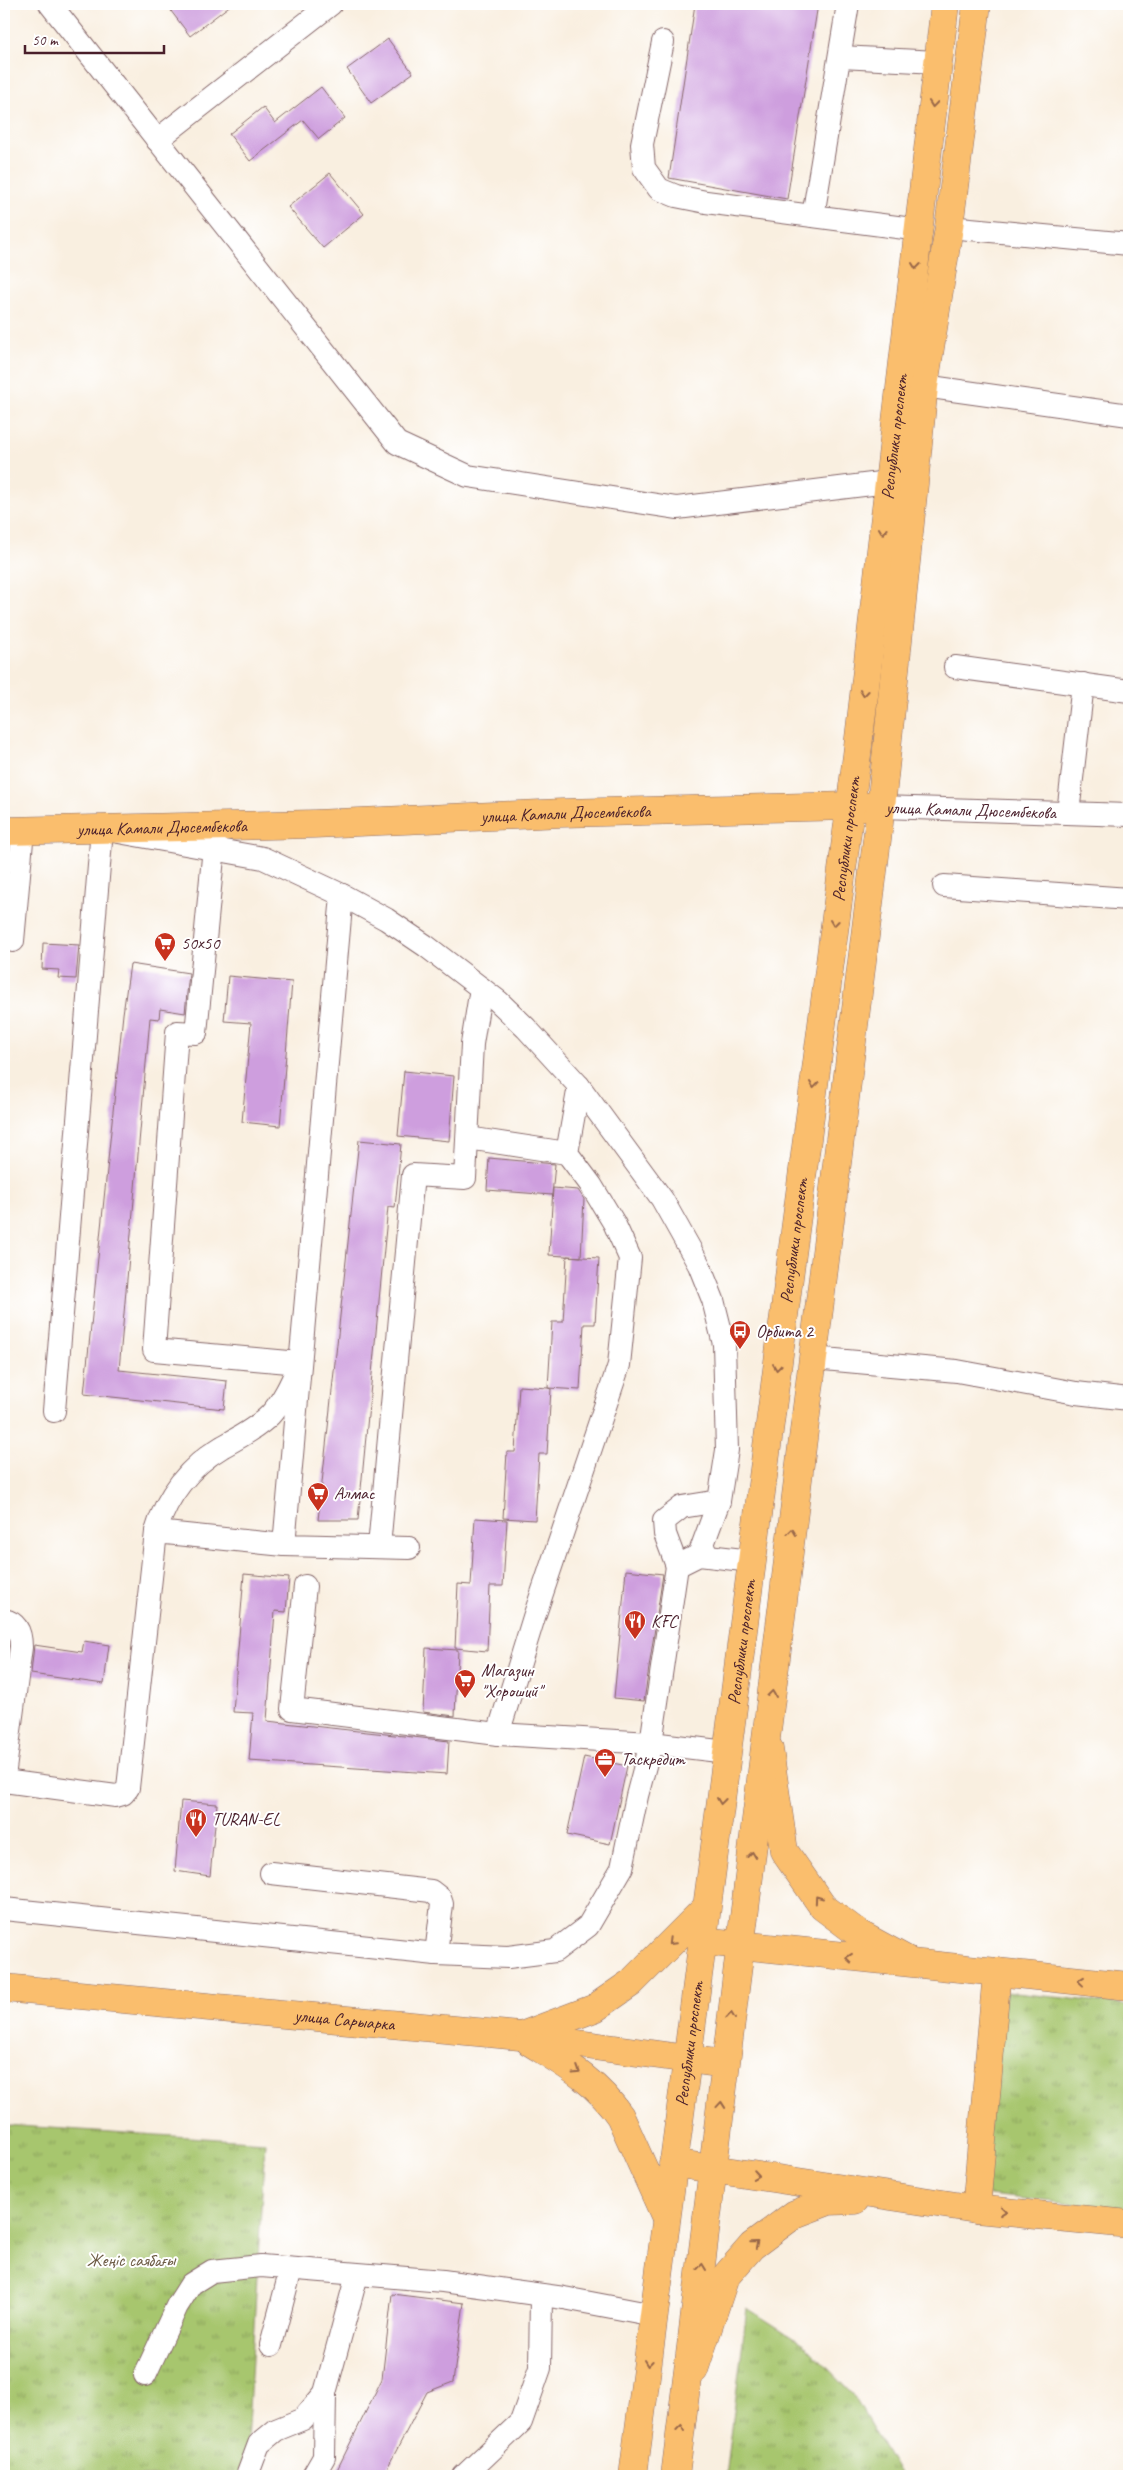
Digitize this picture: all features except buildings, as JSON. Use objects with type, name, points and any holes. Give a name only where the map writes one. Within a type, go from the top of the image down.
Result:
[{"type":"main road","name":"Республики проспект","points":[[633,2476],[850,806],[920,230],[937,62],[946,4]]},
{"type":"main road","name":"Республики проспект","points":[[675,2476],[714,2169],[724,2064],[767,1736],[881,807],[924,386],[949,227],[977,4]]},
{"type":"main road","name":"улица Камали Дюсембекова","points":[[13,831],[314,824],[562,813],[850,806],[881,807]]},
{"type":"main road","points":[[767,1736],[784,1851],[823,1907],[859,1934],[916,1964]]},
{"type":"main road","points":[[520,2036],[595,2008],[631,1983],[706,1908]]},
{"type":"main road","points":[[702,1941],[1129,1986]]},
{"type":"main road","points":[[976,2209],[997,1972]]},
{"type":"main road","name":"улица Сарыарка","points":[[4,1988],[520,2036],[625,2052],[724,2064]]},
{"type":"main road","points":[[520,2036],[585,2077],[614,2107],[620,2116],[666,2218]]},
{"type":"main road","points":[[673,2163],[976,2209],[1129,2224]]},
{"type":"main road","points":[[685,2397],[725,2278],[752,2246],[795,2214],[837,2199],[946,2204]]},
{"type":"street","points":[[50,4],[397,443],[468,476],[677,508],[888,482]]},
{"type":"street","points":[[157,140],[331,4]]},
{"type":"street","points":[[813,216],[841,57],[848,4]]},
{"type":"street","points":[[663,42],[642,144],[644,168],[659,189],[676,196],[706,202],[920,230]]},
{"type":"street","points":[[841,57],[937,62]]},
{"type":"street","points":[[949,227],[1129,244]]},
{"type":"street","points":[[924,386],[1129,415]]},
{"type":"street","points":[[954,667],[1129,691]]},
{"type":"street","points":[[1068,812],[1083,684]]},
{"type":"street","name":"улица Камали Дюсембекова","points":[[881,807],[1129,815]]},
{"type":"street","points":[[54,1411],[102,829],[214,847],[263,858],[342,895],[386,919],[481,988],[526,1028],[579,1086],[662,1199],[699,1265],[713,1300],[724,1344],[727,1450],[719,1501],[699,1554]]},
{"type":"street","points":[[13,831],[13,941]]},
{"type":"street","points":[[214,847],[196,1033],[178,1032],[154,1350],[300,1363]]},
{"type":"street","points":[[944,886],[1129,898]]},
{"type":"street","points":[[284,1545],[342,895]]},
{"type":"street","points":[[379,1547],[413,1175],[465,1178],[472,1044],[481,988]]},
{"type":"street","points":[[567,1153],[579,1086]]},
{"type":"street","points":[[468,1138],[567,1153],[591,1185],[614,1223],[630,1258],[619,1365],[534,1617],[498,1734]]},
{"type":"street","points":[[813,1358],[957,1371],[1076,1392],[1129,1399]]},
{"type":"street","points":[[4,1781],[116,1796],[124,1794],[128,1788],[156,1532],[161,1514],[173,1492],[193,1470],[269,1416],[285,1395],[300,1363]]},
{"type":"street","points":[[4,1909],[436,1954],[508,1957],[555,1951],[588,1926],[622,1868],[637,1796],[651,1743],[677,1566],[665,1534],[664,1521],[682,1507],[719,1501]]},
{"type":"street","points":[[156,1532],[284,1545],[409,1548]]},
{"type":"street","points":[[677,1566],[699,1554],[752,1561]]},
{"type":"street","points":[[305,1586],[292,1709],[498,1734],[651,1743],[727,1752]]},
{"type":"street","points":[[4,1620],[17,1627],[21,1638],[7,1726],[4,1777]]},
{"type":"street","points":[[271,1873],[431,1891],[440,1898],[442,1904],[436,1954]]},
{"type":"street","points":[[145,2375],[178,2306],[191,2284],[212,2271],[260,2266],[443,2281],[541,2295],[654,2315]]},
{"type":"street","points":[[271,2345],[291,2269]]},
{"type":"street","points":[[313,2476],[324,2457],[325,2393],[357,2275]]},
{"type":"street","points":[[464,2476],[520,2422],[540,2368],[541,2295]]},
{"type":"street","points":[[246,2476],[259,2444],[276,2430],[303,2419],[325,2393]]},
{"type":"green space","points":[[1006,1992],[1129,2005],[1129,2210],[979,2194]]},
{"type":"green space","name":"Жеңіс саябағы","points":[[4,2125],[265,2142],[245,2476],[4,2476]]},
{"type":"green space","points":[[747,2308],[805,2345],[852,2393],[900,2476],[726,2476]]},
{"type":"place","name":"50х50","points":[[165,962]]},
{"type":"place","name":"Орбита 2","points":[[740,1350]]},
{"type":"place","name":"Алмас","points":[[318,1512]]},
{"type":"place","name":"KFC","points":[[635,1640]]},
{"type":"place","name":"Магазин \"Хороший\"","points":[[465,1699]]},
{"type":"place","name":"Таскредит","points":[[605,1778]]},
{"type":"place","name":"TURAN-EL","points":[[196,1838]]}]
